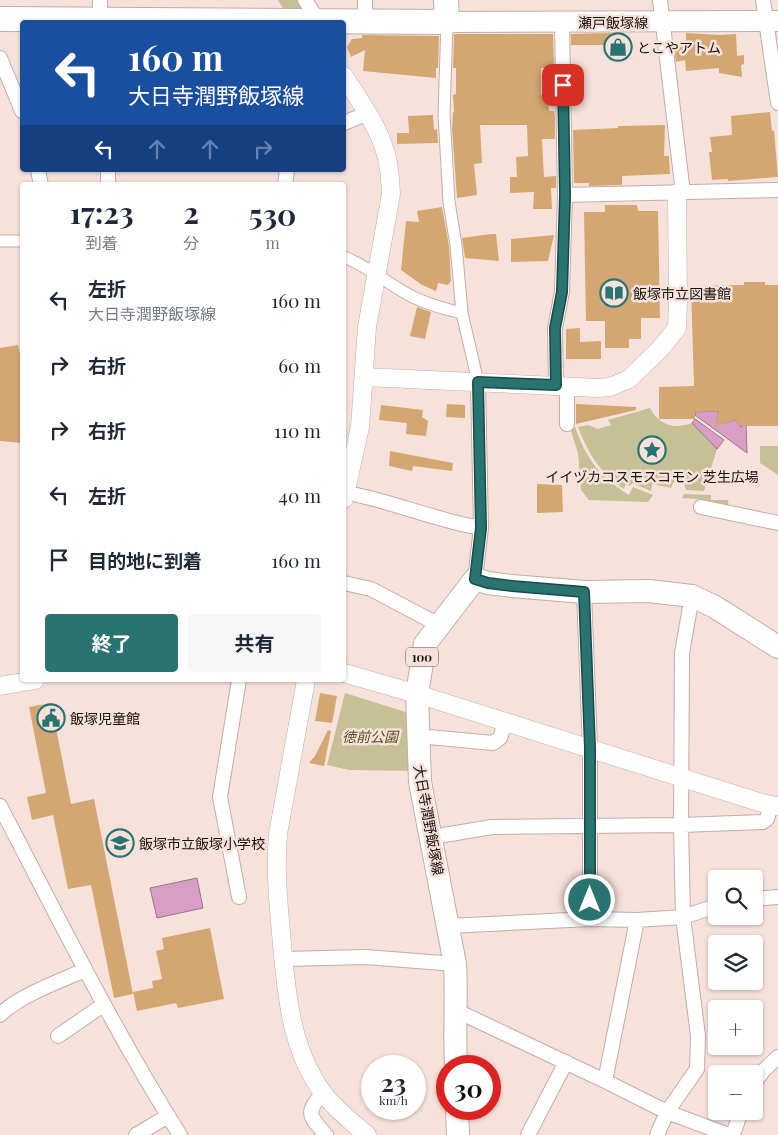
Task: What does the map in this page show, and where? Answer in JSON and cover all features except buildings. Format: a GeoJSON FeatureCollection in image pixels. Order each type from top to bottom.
{"type":"FeatureCollection","features":[{"type":"Feature","properties":{"kind":"highway"},"geometry":{"type":"LineString","coordinates":[[327,20],[365,11],[447,11]]}},
{"type":"Feature","properties":{"kind":"highway"},"geometry":{"type":"LineString","coordinates":[[0,19],[100,14],[223,20]]}},
{"type":"Feature","properties":{"kind":"main road","name":"瀬戸飯塚線"},"geometry":{"type":"LineString","coordinates":[[447,11],[562,22],[772,21]]}},
{"type":"Feature","properties":{"kind":"main road"},"geometry":{"type":"LineString","coordinates":[[475,579],[488,583],[512,586],[584,592],[649,591],[692,596],[715,607],[778,647]]}},
{"type":"Feature","properties":{"kind":"main road","name":"大日寺潤野飯塚線"},"geometry":{"type":"LineString","coordinates":[[456,1055],[455,964],[420,782],[417,694],[425,644],[475,579]]}},
{"type":"Feature","properties":{"kind":"main road"},"geometry":{"type":"LineString","coordinates":[[457,1120],[458,1135]]}},
{"type":"Feature","properties":{"kind":"street"},"geometry":{"type":"LineString","coordinates":[[305,0],[318,20]]}},
{"type":"Feature","properties":{"kind":"street"},"geometry":{"type":"LineString","coordinates":[[365,377],[610,387],[630,379],[660,350],[677,328],[680,193],[660,0]]}},
{"type":"Feature","properties":{"kind":"street"},"geometry":{"type":"LineString","coordinates":[[763,0],[772,21],[778,103]]}},
{"type":"Feature","properties":{"kind":"street"},"geometry":{"type":"LineString","coordinates":[[447,11],[444,114],[446,156],[462,313],[478,382],[481,528],[475,579]]}},
{"type":"Feature","properties":{"kind":"street"},"geometry":{"type":"LineString","coordinates":[[562,22],[565,195],[562,292],[555,328],[567,424]]}},
{"type":"Feature","properties":{"kind":"street"},"geometry":{"type":"LineString","coordinates":[[0,58],[20,106]]}},
{"type":"Feature","properties":{"kind":"street"},"geometry":{"type":"LineString","coordinates":[[346,79],[368,113],[385,150],[391,194],[367,327],[365,377],[350,497],[387,502],[438,519],[481,528]]}},
{"type":"Feature","properties":{"kind":"street"},"geometry":{"type":"LineString","coordinates":[[346,123],[368,113]]}},
{"type":"Feature","properties":{"kind":"street"},"geometry":{"type":"LineString","coordinates":[[565,195],[778,190]]}},
{"type":"Feature","properties":{"kind":"street"},"geometry":{"type":"LineString","coordinates":[[0,242],[20,241]]}},
{"type":"Feature","properties":{"kind":"street"},"geometry":{"type":"LineString","coordinates":[[346,258],[376,274],[410,296],[441,308],[462,313]]}},
{"type":"Feature","properties":{"kind":"street"},"geometry":{"type":"LineString","coordinates":[[701,508],[778,523]]}},
{"type":"Feature","properties":{"kind":"street"},"geometry":{"type":"LineString","coordinates":[[346,583],[371,589],[439,625]]}},
{"type":"Feature","properties":{"kind":"street"},"geometry":{"type":"LineString","coordinates":[[584,592],[590,748],[590,919]]}},
{"type":"Feature","properties":{"kind":"street"},"geometry":{"type":"LineString","coordinates":[[658,1135],[667,1112],[697,1069],[698,1036],[683,917],[681,825],[682,653],[692,596]]}},
{"type":"Feature","properties":{"kind":"street"},"geometry":{"type":"LineString","coordinates":[[346,675],[417,694],[774,805],[767,819],[762,822],[681,825],[492,826],[432,837]]}},
{"type":"Feature","properties":{"kind":"street"},"geometry":{"type":"LineString","coordinates":[[0,686],[23,682]]}},
{"type":"Feature","properties":{"kind":"street"},"geometry":{"type":"LineString","coordinates":[[239,682],[220,797],[239,897]]}},
{"type":"Feature","properties":{"kind":"street"},"geometry":{"type":"LineString","coordinates":[[306,682],[278,834],[276,858],[288,1003],[293,1027],[311,1071],[323,1093],[346,1117],[368,1135]]}},
{"type":"Feature","properties":{"kind":"street"},"geometry":{"type":"LineString","coordinates":[[418,736],[493,743],[500,738],[505,722]]}},
{"type":"Feature","properties":{"kind":"street"},"geometry":{"type":"LineString","coordinates":[[0,806],[103,1005],[180,1135]]}},
{"type":"Feature","properties":{"kind":"street"},"geometry":{"type":"LineString","coordinates":[[763,898],[778,897]]}},
{"type":"Feature","properties":{"kind":"street"},"geometry":{"type":"LineString","coordinates":[[448,926],[590,919],[637,920],[683,917],[708,909]]}},
{"type":"Feature","properties":{"kind":"street"},"geometry":{"type":"LineString","coordinates":[[605,1081],[637,920]]}},
{"type":"Feature","properties":{"kind":"street"},"geometry":{"type":"LineString","coordinates":[[284,959],[366,957],[455,964]]}},
{"type":"Feature","properties":{"kind":"street"},"geometry":{"type":"LineString","coordinates":[[0,1015],[5,1010],[51,984],[85,970]]}},
{"type":"Feature","properties":{"kind":"street"},"geometry":{"type":"LineString","coordinates":[[58,1036],[103,1005]]}},
{"type":"Feature","properties":{"kind":"street"},"geometry":{"type":"LineString","coordinates":[[456,1011],[667,1112],[729,1135]]}},
{"type":"Feature","properties":{"kind":"street"},"geometry":{"type":"LineString","coordinates":[[763,1071],[778,1057]]}},
{"type":"Feature","properties":{"kind":"street"},"geometry":{"type":"LineString","coordinates":[[528,1135],[566,1062]]}},
{"type":"Feature","properties":{"kind":"street"},"geometry":{"type":"LineString","coordinates":[[323,1093],[314,1103],[311,1113],[326,1135]]}},
{"type":"Feature","properties":{"kind":"street"},"geometry":{"type":"LineString","coordinates":[[136,1135],[168,1116]]}},
{"type":"Feature","properties":{"kind":"street"},"geometry":{"type":"LineString","coordinates":[[733,1135],[738,1120]]}},
{"type":"Feature","properties":{"kind":"green space"},"geometry":{"type":"Polygon","coordinates":[[[278,0],[300,0],[307,12],[284,10],[278,0]]]}},
{"type":"Feature","properties":{"kind":"green space","name":"イイヅカコスモスコモン 芝生広場"},"geometry":{"type":"Polygon","coordinates":[[[650,408],[662,422],[673,426],[692,423],[717,449],[704,491],[686,490],[684,484],[677,481],[673,483],[671,488],[652,484],[651,491],[632,483],[630,486],[626,484],[624,489],[608,476],[596,462],[578,427],[588,425],[598,429],[611,425],[608,420],[650,408]]]}},
{"type":"Feature","properties":{"kind":"green space"},"geometry":{"type":"Polygon","coordinates":[[[575,427],[589,458],[602,474],[629,495],[633,487],[653,495],[648,502],[589,500],[581,490],[578,453],[570,428],[575,427]]]}},
{"type":"Feature","properties":{"kind":"green space"},"geometry":{"type":"Polygon","coordinates":[[[760,446],[778,446],[778,475],[760,463],[760,446]]]}},
{"type":"Feature","properties":{"kind":"green space"},"geometry":{"type":"Polygon","coordinates":[[[684,494],[711,495],[711,500],[728,500],[729,510],[703,505],[698,499],[682,498],[684,494]]]}},
{"type":"Feature","properties":{"kind":"green space","name":"徳前公園"},"geometry":{"type":"Polygon","coordinates":[[[345,693],[412,714],[416,771],[349,770],[327,765],[345,693]]]}},
{"type":"Feature","properties":{"kind":"shaded area"},"geometry":{"type":"Polygon","coordinates":[[[719,411],[716,425],[736,420],[741,427],[746,423],[747,453],[695,415],[695,412],[719,411]]]}},
{"type":"Feature","properties":{"kind":"shaded area"},"geometry":{"type":"Polygon","coordinates":[[[695,419],[724,440],[717,449],[692,423],[695,419]]]}},
{"type":"Feature","properties":{"kind":"shaded area"},"geometry":{"type":"Polygon","coordinates":[[[197,878],[203,908],[157,918],[150,888],[197,878]]]}},
{"type":"Feature","properties":{"kind":"place","name":"とこやアトム"},"geometry":{"type":"Point","coordinates":[618,47]}},
{"type":"Feature","properties":{"kind":"place","name":"飯塚市立図書館"},"geometry":{"type":"Point","coordinates":[614,293]}},
{"type":"Feature","properties":{"kind":"place","name":"イイヅカコスモスコモン 芝生広場"},"geometry":{"type":"Point","coordinates":[652,450]}},
{"type":"Feature","properties":{"kind":"place","name":"飯塚児童館"},"geometry":{"type":"Point","coordinates":[51,718]}},
{"type":"Feature","properties":{"kind":"place","name":"飯塚市立飯塚小学校"},"geometry":{"type":"Point","coordinates":[120,843]}},
{"type":"Feature","properties":{"kind":"route"},"geometry":{"type":"LineString","coordinates":[[563,85],[565,195],[562,292],[555,328],[556,385],[478,382],[481,528],[479,558],[475,579],[488,583],[512,586],[584,592],[590,748],[590,900]]}}]}
